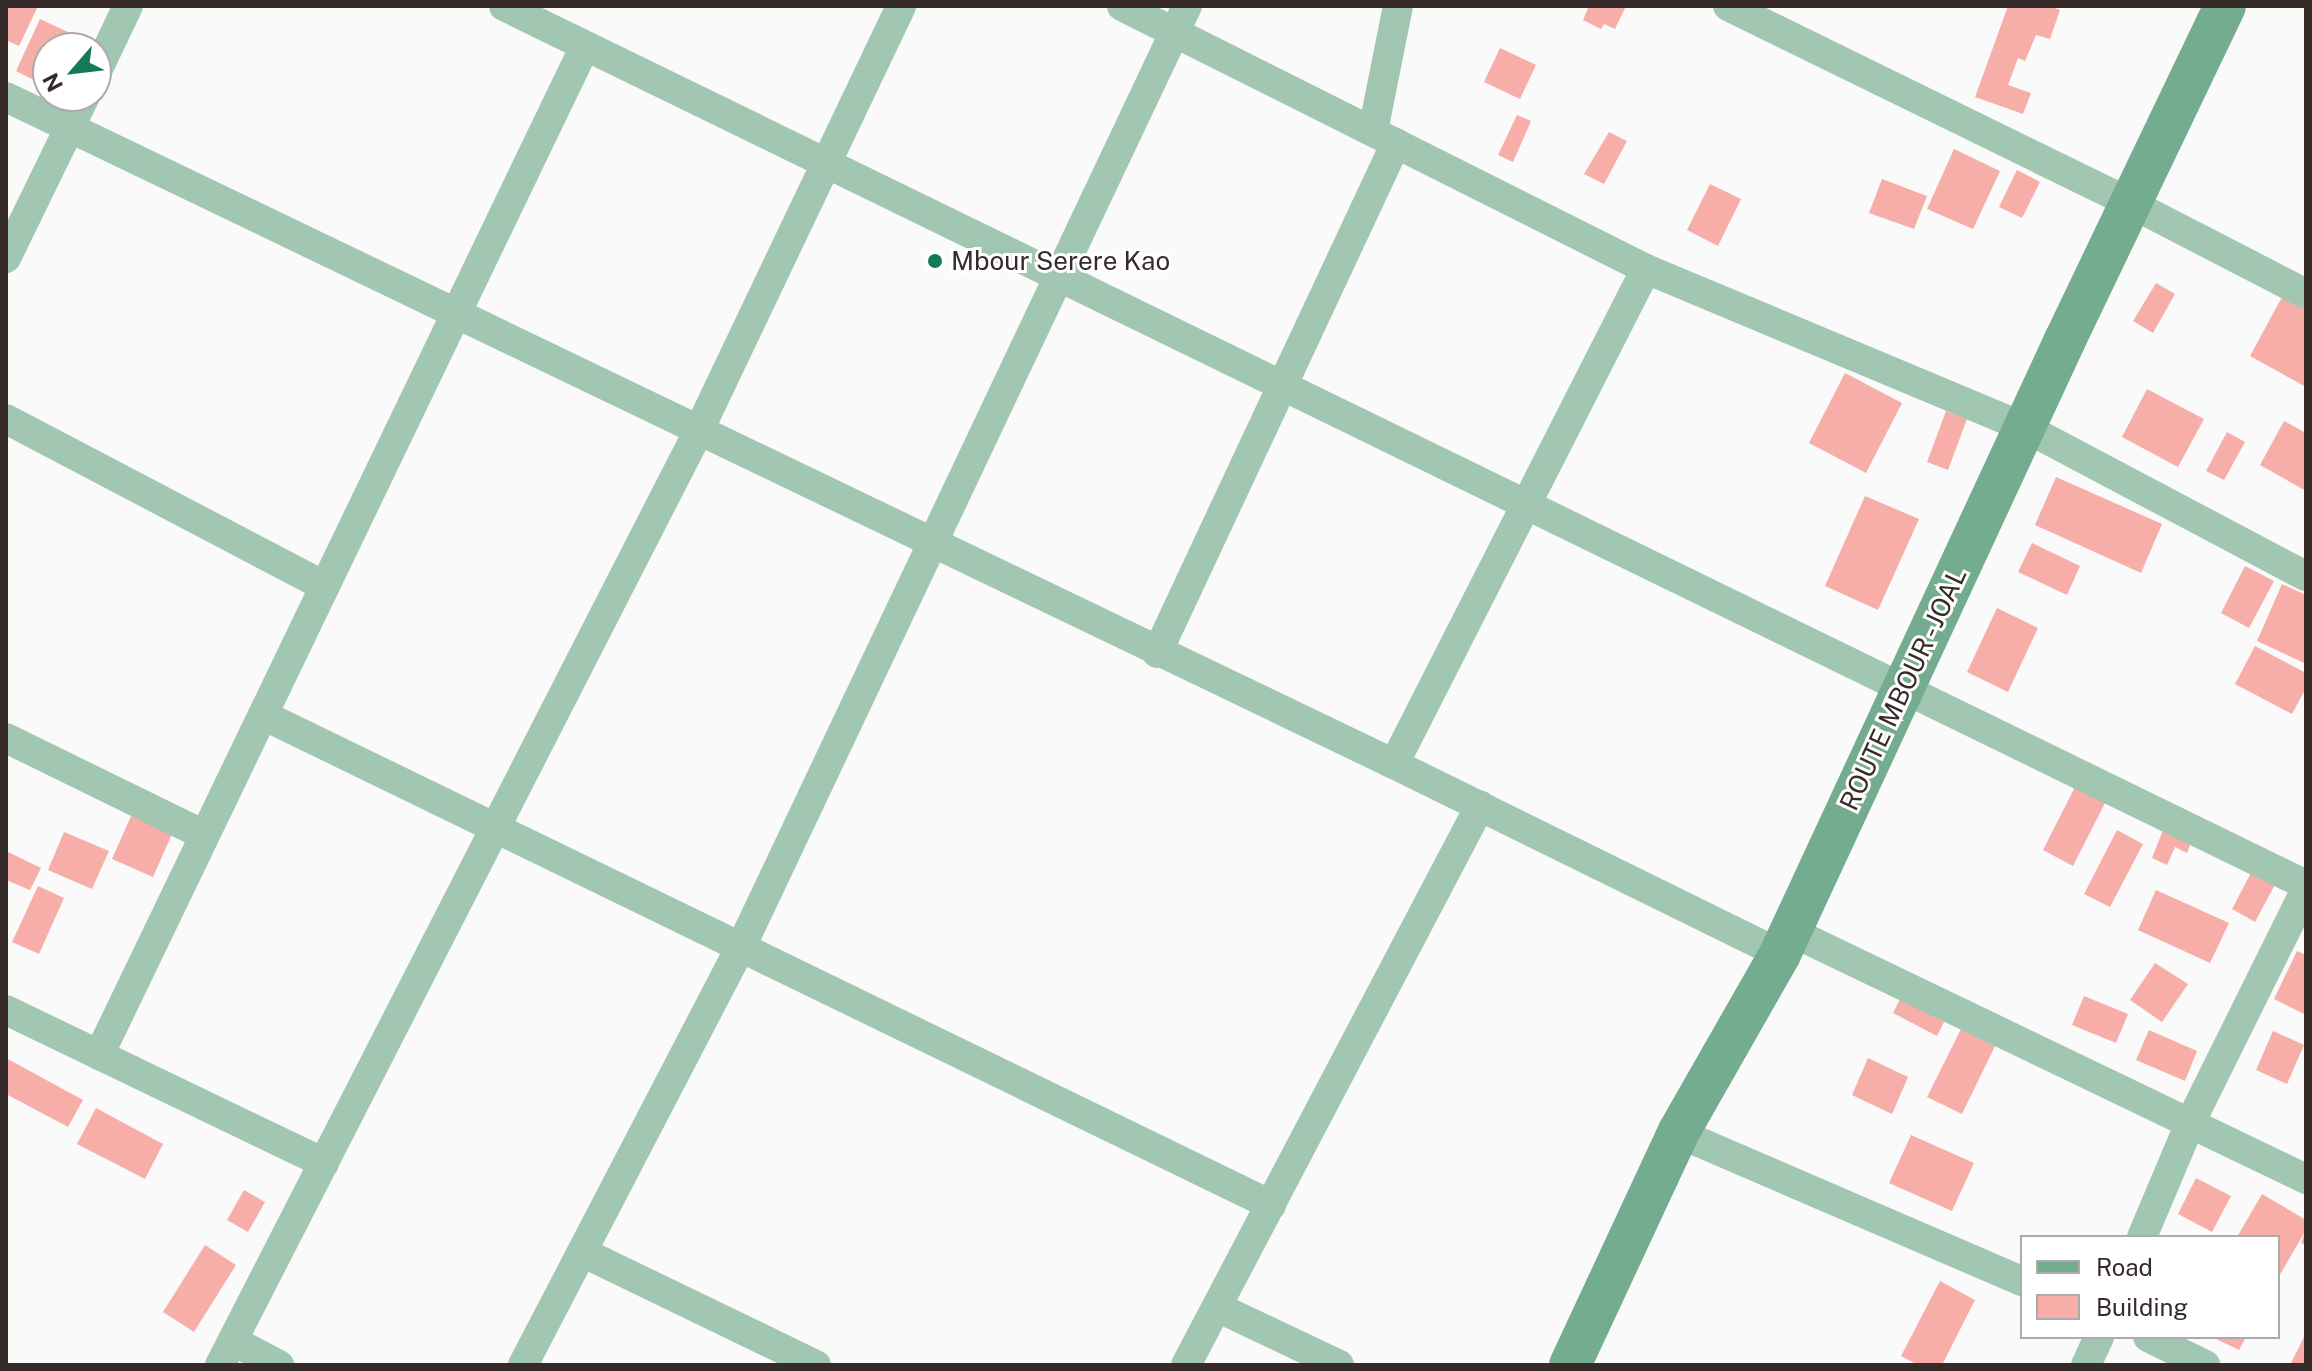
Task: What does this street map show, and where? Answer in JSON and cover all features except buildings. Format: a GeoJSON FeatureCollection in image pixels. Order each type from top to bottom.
{"type":"FeatureCollection","features":[{"type":"Feature","properties":{"kind":"main road","name":"ROUTE MBOUR - JOAL"},"geometry":{"type":"LineString","coordinates":[[1570,1365],[1678,1133],[1785,943],[2024,427],[2225,6]]}},
{"type":"Feature","properties":{"kind":"street"},"geometry":{"type":"LineString","coordinates":[[112,40],[128,6]]}},
{"type":"Feature","properties":{"kind":"street"},"geometry":{"type":"LineString","coordinates":[[504,6],[2306,887],[2191,1121],[2143,1235]]}},
{"type":"Feature","properties":{"kind":"street"},"geometry":{"type":"LineString","coordinates":[[279,1365],[227,1353],[698,432],[901,6]]}},
{"type":"Feature","properties":{"kind":"street"},"geometry":{"type":"LineString","coordinates":[[1122,6],[1181,19],[1384,137],[1646,269],[2024,427],[2306,576]]}},
{"type":"Feature","properties":{"kind":"street"},"geometry":{"type":"LineString","coordinates":[[1157,653],[1282,386],[1384,137],[1398,6]]}},
{"type":"Feature","properties":{"kind":"street"},"geometry":{"type":"LineString","coordinates":[[1728,6],[2130,203],[2306,294]]}},
{"type":"Feature","properties":{"kind":"street"},"geometry":{"type":"LineString","coordinates":[[523,1365],[741,947],[1181,19]]}},
{"type":"Feature","properties":{"kind":"street"},"geometry":{"type":"LineString","coordinates":[[99,1055],[585,46]]}},
{"type":"Feature","properties":{"kind":"street"},"geometry":{"type":"LineString","coordinates":[[6,97],[1480,806],[2191,1121],[2306,1179]]}},
{"type":"Feature","properties":{"kind":"street"},"geometry":{"type":"LineString","coordinates":[[6,258],[77,112]]}},
{"type":"Feature","properties":{"kind":"street"},"geometry":{"type":"LineString","coordinates":[[1394,764],[1646,269]]}},
{"type":"Feature","properties":{"kind":"street"},"geometry":{"type":"LineString","coordinates":[[6,419],[324,586]]}},
{"type":"Feature","properties":{"kind":"street"},"geometry":{"type":"LineString","coordinates":[[263,715],[1271,1205]]}},
{"type":"Feature","properties":{"kind":"street"},"geometry":{"type":"LineString","coordinates":[[6,738],[204,835]]}},
{"type":"Feature","properties":{"kind":"street"},"geometry":{"type":"LineString","coordinates":[[1186,1365],[1480,806]]}},
{"type":"Feature","properties":{"kind":"street"},"geometry":{"type":"LineString","coordinates":[[6,1010],[324,1163]]}},
{"type":"Feature","properties":{"kind":"street"},"geometry":{"type":"LineString","coordinates":[[1678,1133],[2020,1280]]}},
{"type":"Feature","properties":{"kind":"street"},"geometry":{"type":"LineString","coordinates":[[582,1252],[816,1365]]}},
{"type":"Feature","properties":{"kind":"street"},"geometry":{"type":"LineString","coordinates":[[1217,1307],[1339,1365]]}},
{"type":"Feature","properties":{"kind":"street"},"geometry":{"type":"LineString","coordinates":[[2086,1365],[2098,1339]]}},
{"type":"Feature","properties":{"kind":"street"},"geometry":{"type":"LineString","coordinates":[[2152,1339],[2205,1365]]}},
{"type":"Feature","properties":{"kind":"place","name":"Mbour Serere Kao"},"geometry":{"type":"Point","coordinates":[935,261]}}]}
